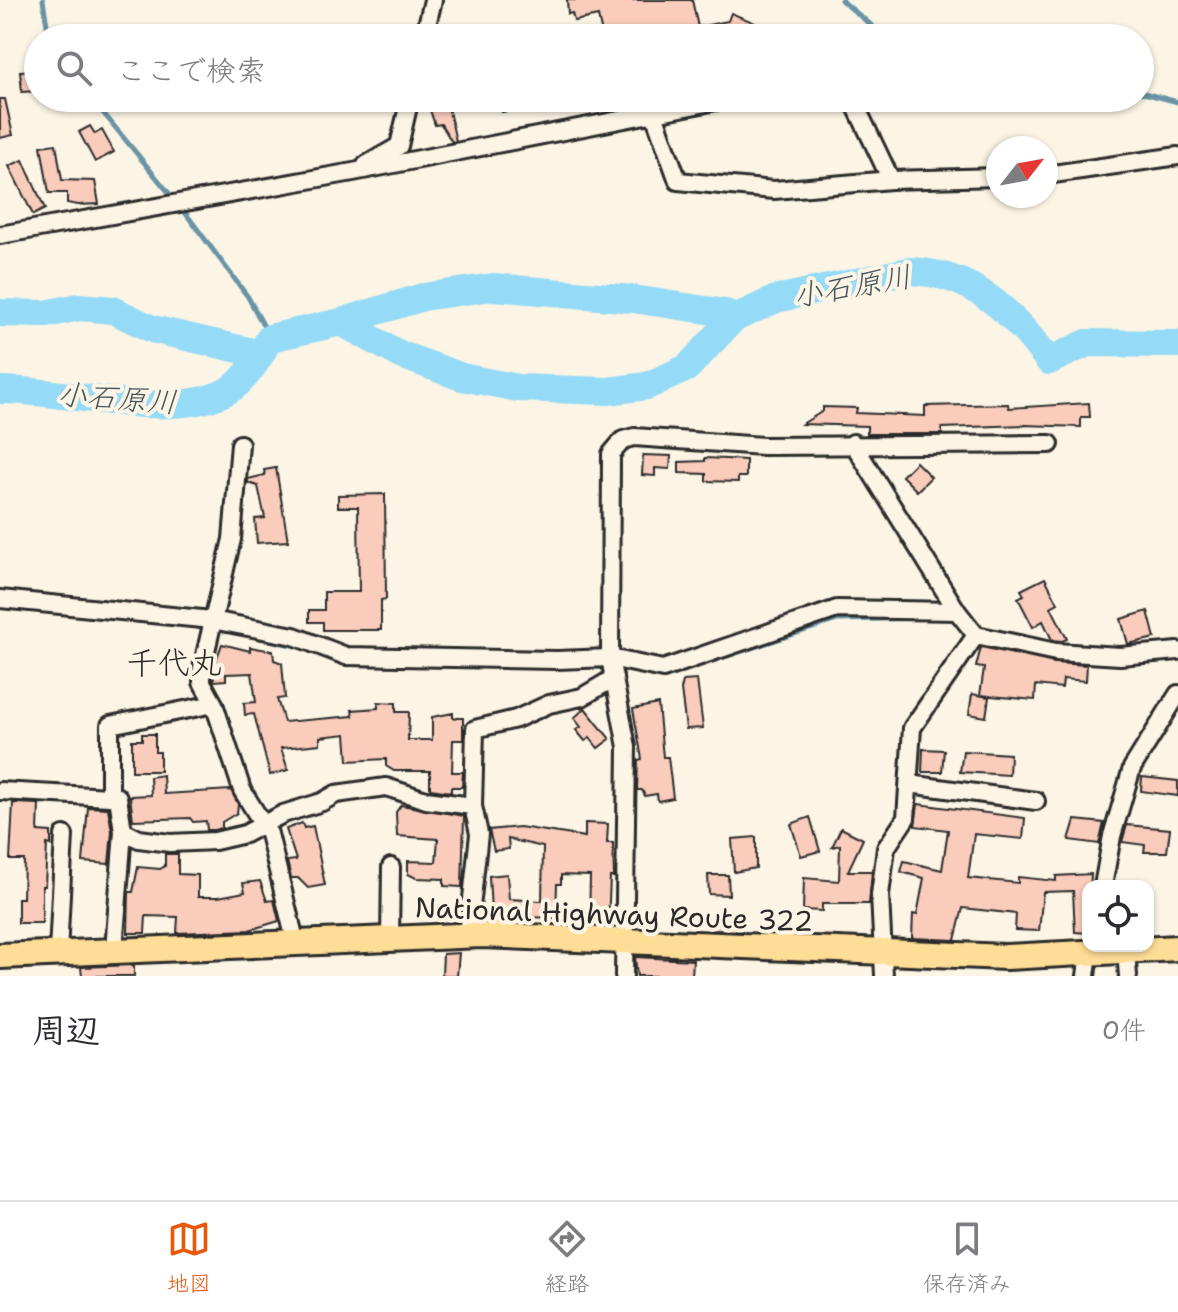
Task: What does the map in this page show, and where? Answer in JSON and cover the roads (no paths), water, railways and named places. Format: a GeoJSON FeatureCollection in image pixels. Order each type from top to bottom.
{"type":"FeatureCollection","features":[{"type":"Feature","properties":{"kind":"highway","name":"National Highway Route 322"},"geometry":{"type":"LineString","coordinates":[[0,956],[295,940],[468,935],[884,964],[1006,957],[1103,956],[1178,948]]}},
{"type":"Feature","properties":{"kind":"street"},"geometry":{"type":"LineString","coordinates":[[427,24],[433,0]]}},
{"type":"Feature","properties":{"kind":"street"},"geometry":{"type":"LineString","coordinates":[[353,172],[399,146],[407,112]]}},
{"type":"Feature","properties":{"kind":"street"},"geometry":{"type":"LineString","coordinates":[[0,235],[664,112]]}},
{"type":"Feature","properties":{"kind":"street"},"geometry":{"type":"LineString","coordinates":[[859,112],[891,180]]}},
{"type":"Feature","properties":{"kind":"street"},"geometry":{"type":"LineString","coordinates":[[654,114],[678,181],[774,190],[891,180],[986,177]]}},
{"type":"Feature","properties":{"kind":"street"},"geometry":{"type":"LineString","coordinates":[[1058,173],[1178,156]]}},
{"type":"Feature","properties":{"kind":"street"},"geometry":{"type":"LineString","coordinates":[[624,976],[627,747],[612,668],[611,454],[623,440],[634,437],[763,446],[1050,444]]}},
{"type":"Feature","properties":{"kind":"street"},"geometry":{"type":"LineString","coordinates":[[853,443],[974,638],[1056,652],[1120,656],[1178,651]]}},
{"type":"Feature","properties":{"kind":"street"},"geometry":{"type":"LineString","coordinates":[[240,444],[232,539],[211,625],[202,682],[214,704],[242,790],[269,834],[295,940]]}},
{"type":"Feature","properties":{"kind":"street"},"geometry":{"type":"LineString","coordinates":[[0,599],[294,636],[346,656],[557,660],[612,668],[663,669],[837,609],[957,611]]}},
{"type":"Feature","properties":{"kind":"street"},"geometry":{"type":"LineString","coordinates":[[884,964],[880,895],[886,848],[906,818],[912,728],[974,638]]}},
{"type":"Feature","properties":{"kind":"street"},"geometry":{"type":"LineString","coordinates":[[468,935],[479,834],[473,806],[475,729],[516,719],[549,704],[582,697],[612,668]]}},
{"type":"Feature","properties":{"kind":"street"},"geometry":{"type":"LineString","coordinates":[[1104,880],[1112,836],[1132,768],[1178,694]]}},
{"type":"Feature","properties":{"kind":"street"},"geometry":{"type":"LineString","coordinates":[[110,797],[110,725],[214,704]]}},
{"type":"Feature","properties":{"kind":"street"},"geometry":{"type":"LineString","coordinates":[[909,784],[1036,801]]}},
{"type":"Feature","properties":{"kind":"street"},"geometry":{"type":"LineString","coordinates":[[123,831],[139,839],[170,843],[215,841],[245,834],[261,824],[336,794],[386,787],[426,800],[473,806]]}},
{"type":"Feature","properties":{"kind":"street"},"geometry":{"type":"LineString","coordinates":[[0,791],[118,797],[123,831],[114,950]]}},
{"type":"Feature","properties":{"kind":"street"},"geometry":{"type":"LineString","coordinates":[[58,953],[64,835]]}},
{"type":"Feature","properties":{"kind":"street"},"geometry":{"type":"LineString","coordinates":[[390,939],[391,867]]}},
{"type":"Feature","properties":{"kind":"street"},"geometry":{"type":"LineString","coordinates":[[1103,956],[1128,976]]}},
{"type":"Feature","properties":{"kind":"waterway"},"geometry":{"type":"LineString","coordinates":[[43,0],[47,24]]}},
{"type":"Feature","properties":{"kind":"waterway"},"geometry":{"type":"LineString","coordinates":[[841,0],[870,24]]}},
{"type":"Feature","properties":{"kind":"waterway"},"geometry":{"type":"LineString","coordinates":[[1154,96],[1178,102]]}},
{"type":"Feature","properties":{"kind":"waterway"},"geometry":{"type":"LineString","coordinates":[[103,112],[174,199]]}},
{"type":"Feature","properties":{"kind":"waterway"},"geometry":{"type":"LineString","coordinates":[[181,207],[248,297],[270,338]]}},
{"type":"Feature","properties":{"kind":"waterway","name":"小石原川"},"geometry":{"type":"LineString","coordinates":[[341,322],[401,355],[462,377],[518,388],[608,391],[647,386],[687,368],[733,319],[776,299],[909,271],[953,279],[990,298],[1021,327],[1049,361],[1087,343],[1178,344]]}},
{"type":"Feature","properties":{"kind":"waterway","name":"小石原川"},"geometry":{"type":"LineString","coordinates":[[0,390],[149,404],[179,404],[206,399],[235,386],[252,367],[270,338],[341,322],[423,297],[493,287],[633,299],[726,313],[733,319]]}},
{"type":"Feature","properties":{"kind":"waterway","name":"小石原川"},"geometry":{"type":"LineString","coordinates":[[0,313],[46,314],[79,307],[113,310],[152,329],[261,354]]}},
{"type":"Feature","properties":{"kind":"waterway"},"geometry":{"type":"LineString","coordinates":[[1,607],[75,614]]}},
{"type":"Feature","properties":{"kind":"waterway"},"geometry":{"type":"LineString","coordinates":[[690,668],[837,620],[933,618]]}},
{"type":"Feature","properties":{"kind":"waterway"},"geometry":{"type":"LineString","coordinates":[[244,634],[300,647]]}},
{"type":"Feature","properties":{"kind":"waterway"},"geometry":{"type":"LineString","coordinates":[[588,666],[637,671]]}},
{"type":"Feature","properties":{"kind":"district","name":"千代丸"},"geometry":{"type":"Point","coordinates":[174,662]}}]}
